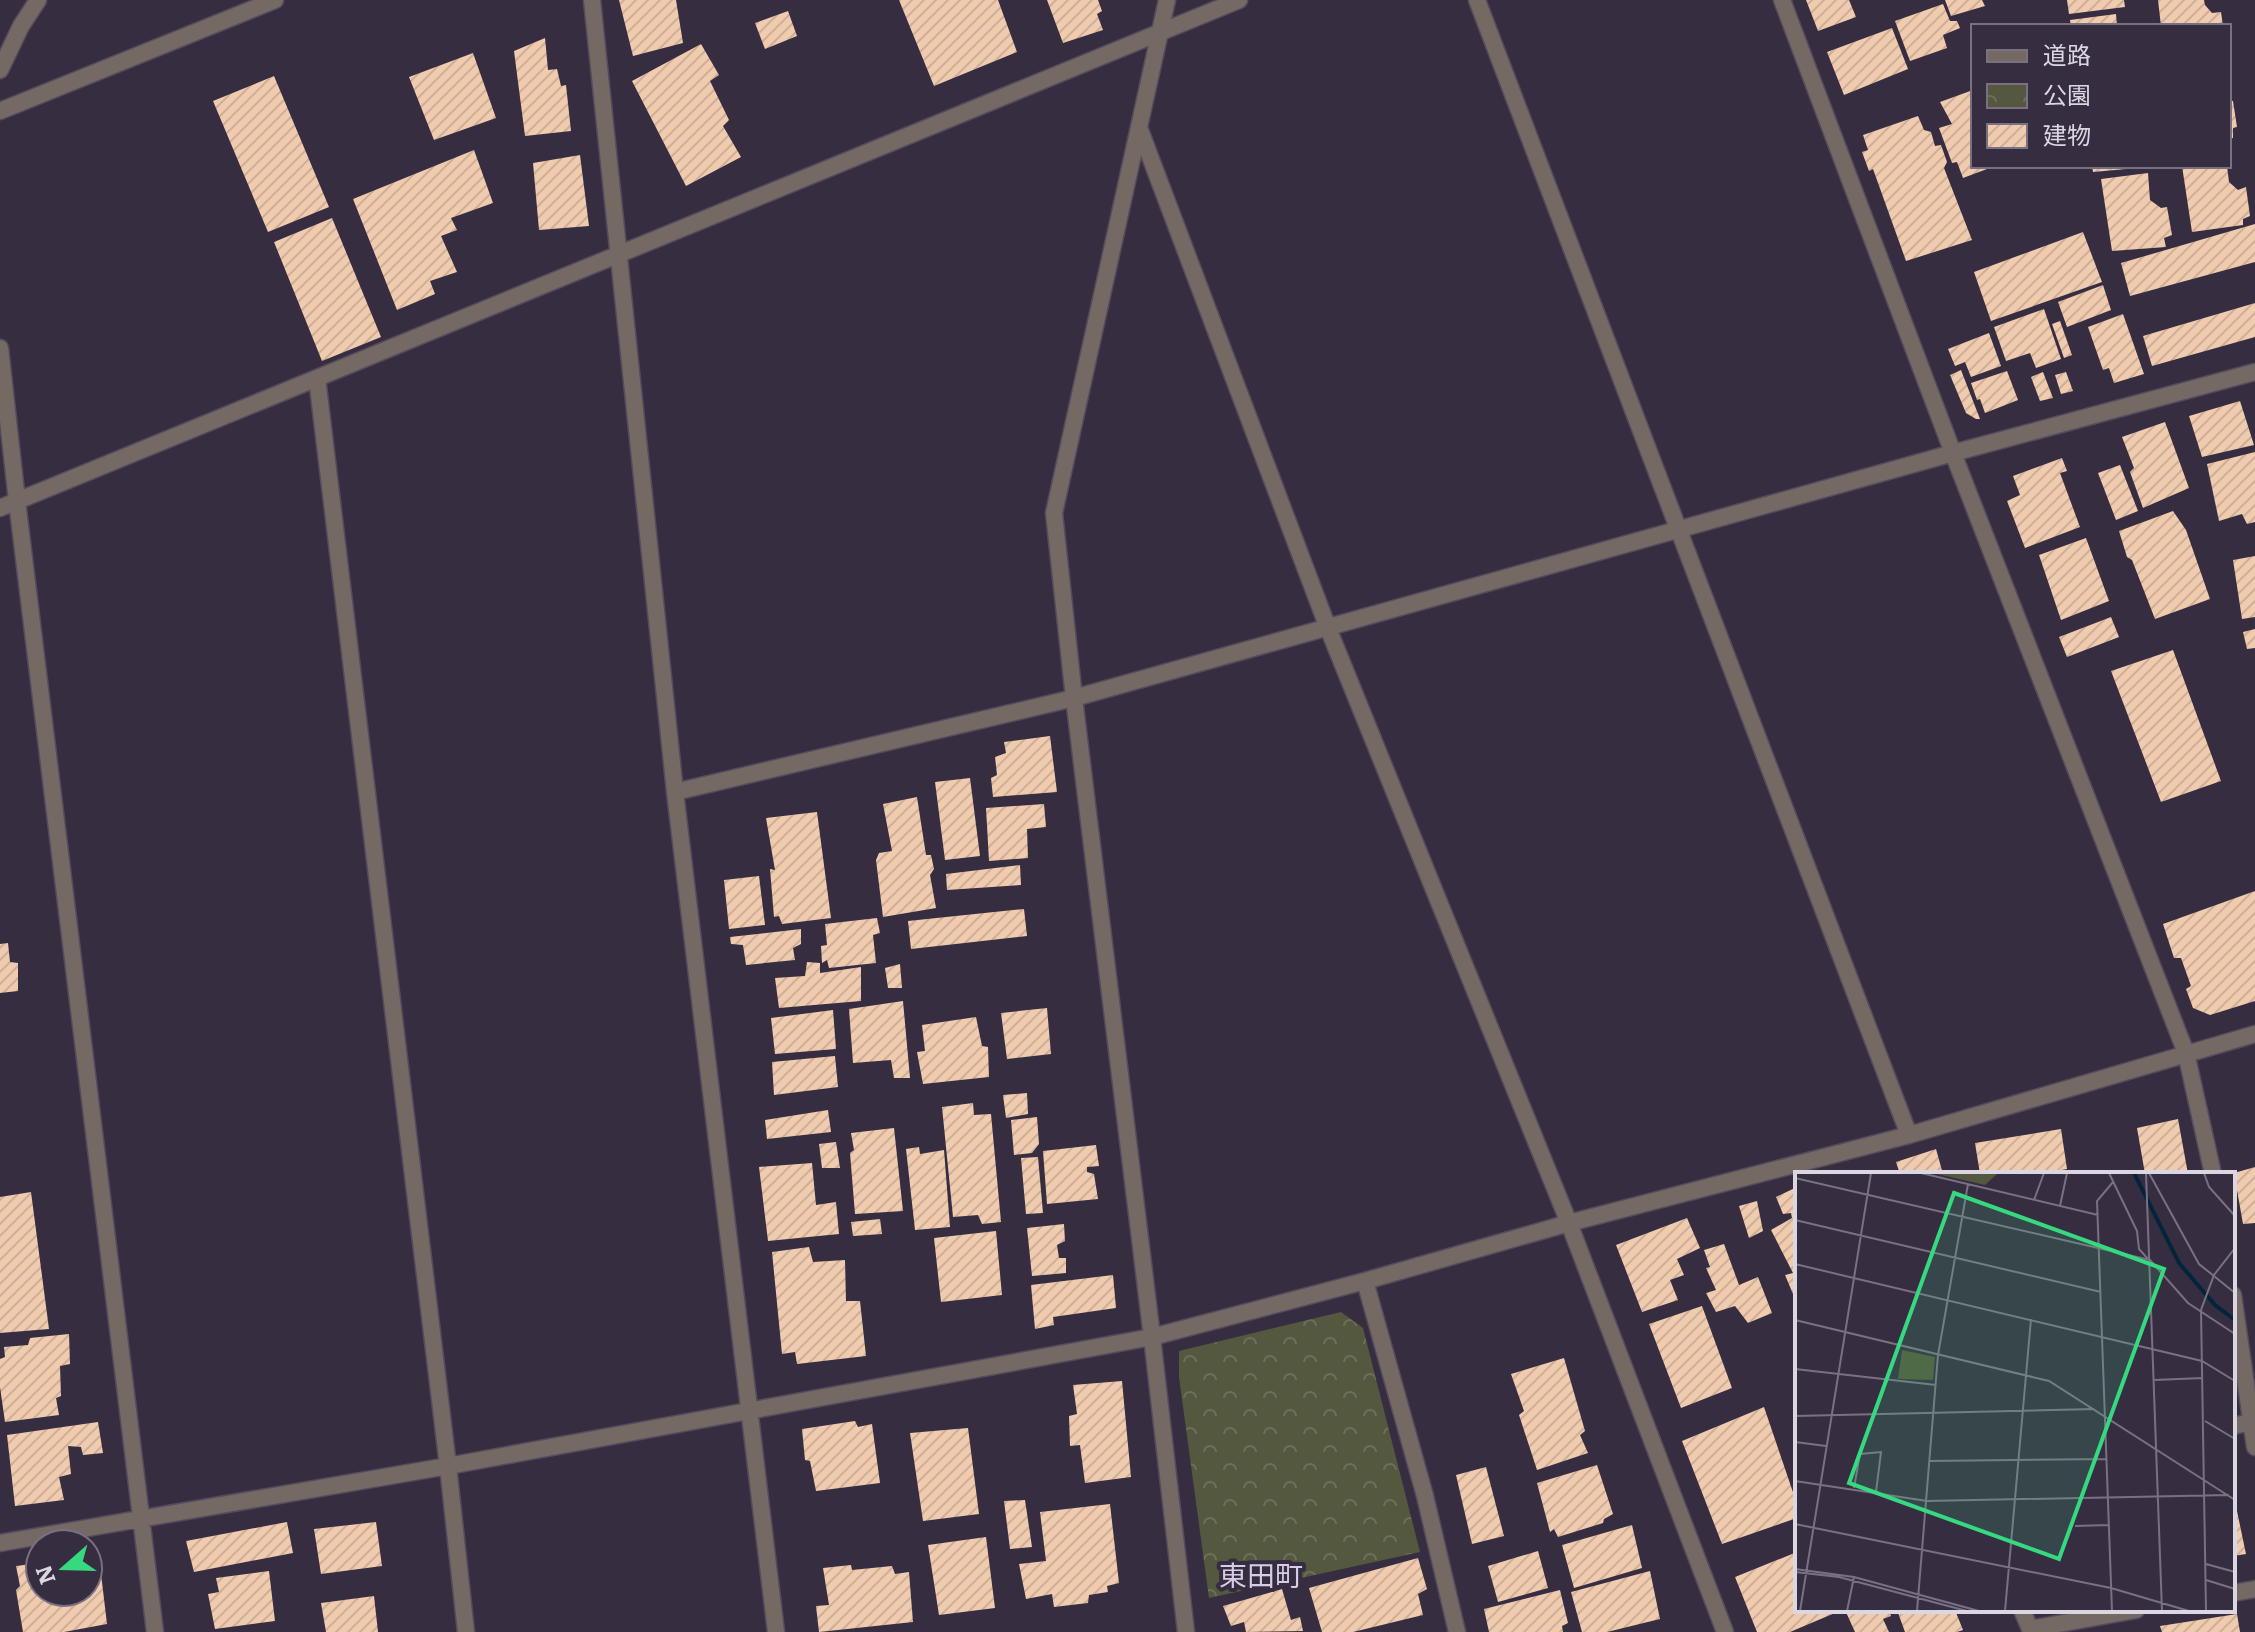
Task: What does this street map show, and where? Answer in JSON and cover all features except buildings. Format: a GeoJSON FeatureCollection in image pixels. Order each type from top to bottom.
{"type":"FeatureCollection","features":[{"type":"Feature","properties":{"kind":"street"},"geometry":{"type":"LineString","coordinates":[[0,70],[21,26],[38,0]]}},
{"type":"Feature","properties":{"kind":"street"},"geometry":{"type":"LineString","coordinates":[[0,111],[275,0]]}},
{"type":"Feature","properties":{"kind":"street"},"geometry":{"type":"LineString","coordinates":[[592,0],[675,792],[776,1632]]}},
{"type":"Feature","properties":{"kind":"street"},"geometry":{"type":"LineString","coordinates":[[1167,0],[1054,513],[1186,1632]]}},
{"type":"Feature","properties":{"kind":"street"},"geometry":{"type":"LineString","coordinates":[[0,508],[1239,0]]}},
{"type":"Feature","properties":{"kind":"street"},"geometry":{"type":"LineString","coordinates":[[1477,0],[1909,1135]]}},
{"type":"Feature","properties":{"kind":"street"},"geometry":{"type":"LineString","coordinates":[[1782,0],[1953,453],[2186,1053],[2213,1172]]}},
{"type":"Feature","properties":{"kind":"street"},"geometry":{"type":"LineString","coordinates":[[1139,128],[1328,628],[1569,1223],[1725,1632]]}},
{"type":"Feature","properties":{"kind":"street"},"geometry":{"type":"LineString","coordinates":[[0,348],[155,1632]]}},
{"type":"Feature","properties":{"kind":"street"},"geometry":{"type":"LineString","coordinates":[[675,792],[1074,698],[2255,372]]}},
{"type":"Feature","properties":{"kind":"street"},"geometry":{"type":"LineString","coordinates":[[317,378],[466,1632]]}},
{"type":"Feature","properties":{"kind":"street"},"geometry":{"type":"LineString","coordinates":[[0,1543],[448,1466],[1152,1337],[1569,1223],[1909,1135],[2255,1034]]}},
{"type":"Feature","properties":{"kind":"street"},"geometry":{"type":"LineString","coordinates":[[1365,1281],[1425,1496],[1457,1632]]}},
{"type":"Feature","properties":{"kind":"street"},"geometry":{"type":"LineString","coordinates":[[2235,1309],[2255,1447]]}},
{"type":"Feature","properties":{"kind":"street"},"geometry":{"type":"LineString","coordinates":[[2235,1426],[2251,1422]]}},
{"type":"Feature","properties":{"kind":"street"},"geometry":{"type":"LineString","coordinates":[[2235,1593],[2255,1589]]}},
{"type":"Feature","properties":{"kind":"street"},"geometry":{"type":"LineString","coordinates":[[2023,1612],[2030,1629],[2125,1612]]}},
{"type":"Feature","properties":{"kind":"green space"},"geometry":{"type":"Polygon","coordinates":[[[1341,1312],[1363,1328],[1420,1552],[1209,1598],[1179,1377],[1179,1351],[1341,1312]]]}},
{"type":"Feature","properties":{"kind":"district","name":"東田町"},"geometry":{"type":"Point","coordinates":[1261,1574]}}]}
